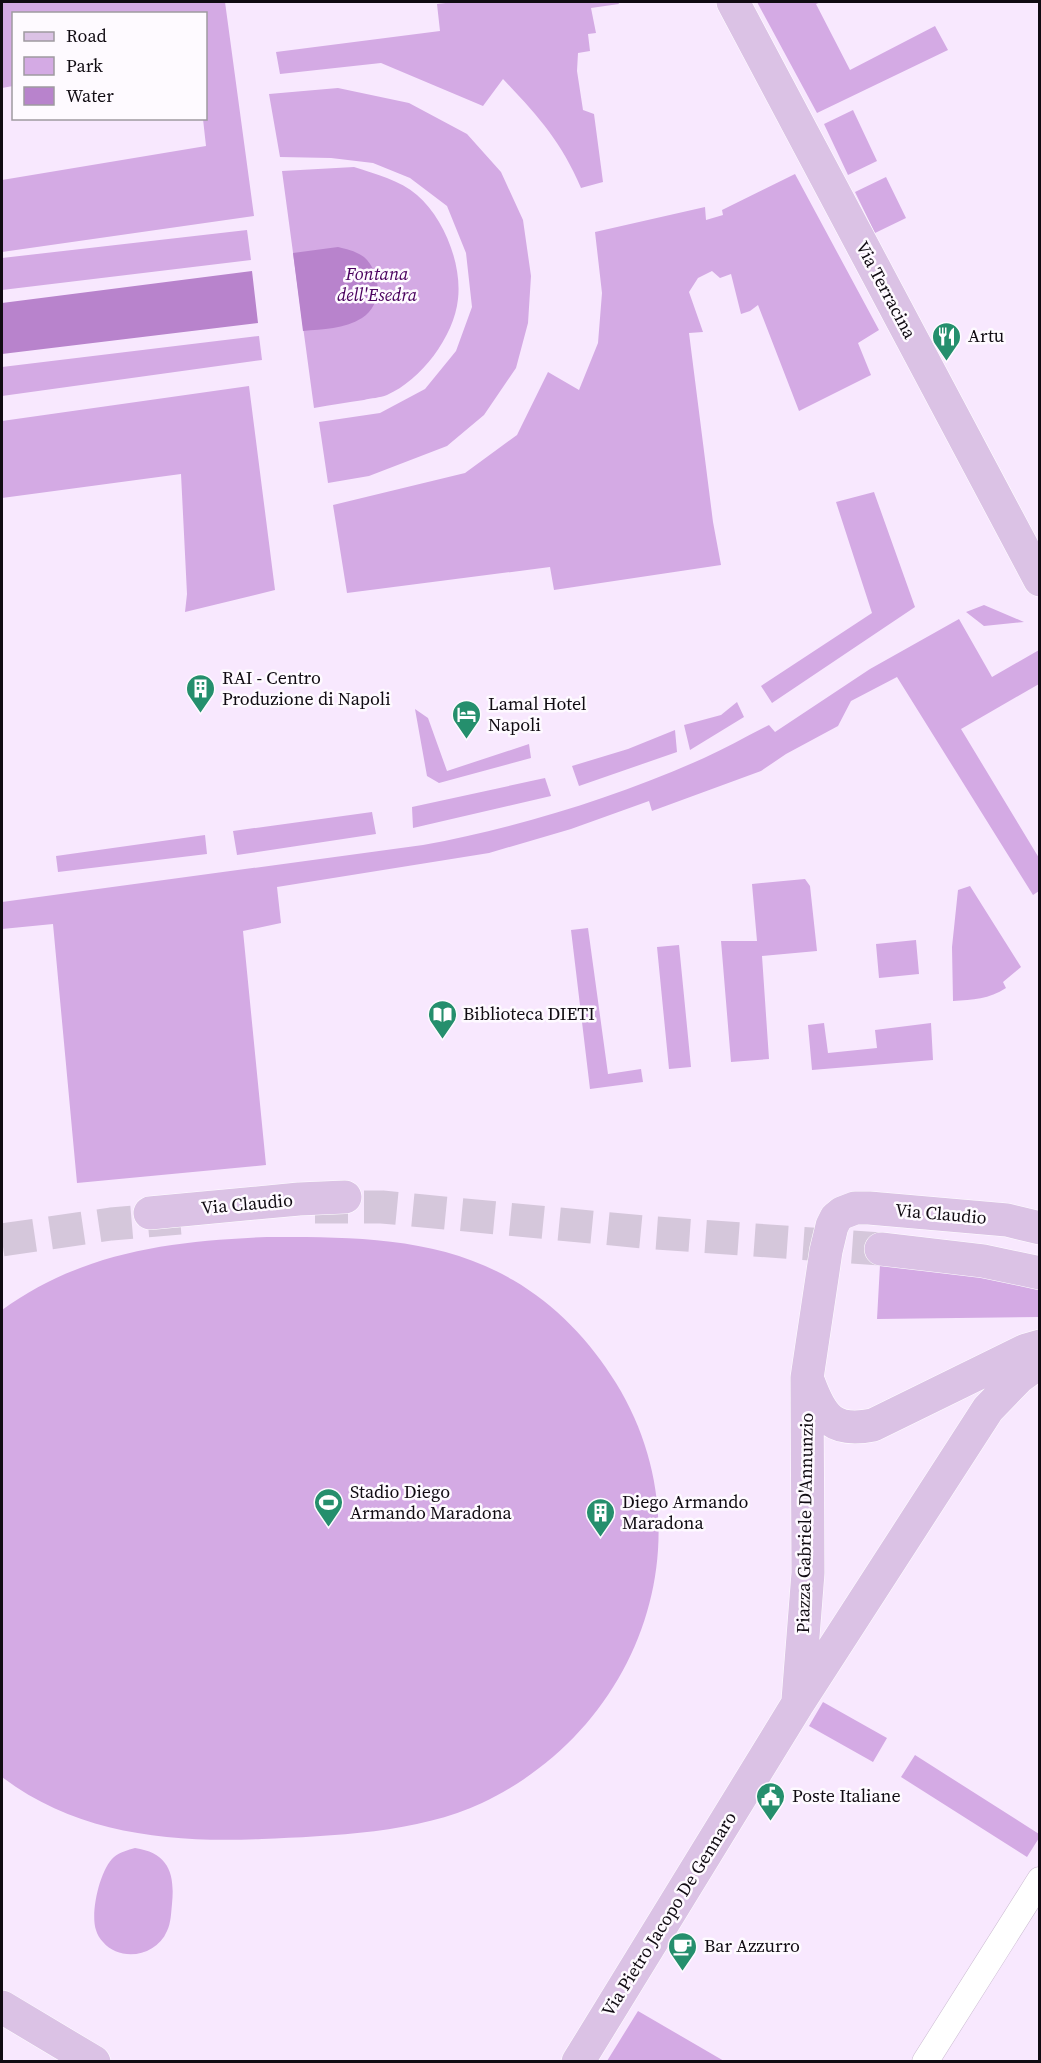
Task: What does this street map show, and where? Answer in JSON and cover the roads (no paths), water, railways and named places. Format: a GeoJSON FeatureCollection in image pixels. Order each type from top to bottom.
{"type":"FeatureCollection","features":[{"type":"Feature","properties":{"kind":"main road","name":"Via Terracina"},"geometry":{"type":"LineString","coordinates":[[733,2],[1040,580]]}},
{"type":"Feature","properties":{"kind":"main road","name":"Via Claudio"},"geometry":{"type":"LineString","coordinates":[[150,1213],[345,1197]]}},
{"type":"Feature","properties":{"kind":"main road","name":"Via Claudio"},"geometry":{"type":"LineString","coordinates":[[842,1213],[855,1208],[869,1208],[1007,1220],[1040,1228]]}},
{"type":"Feature","properties":{"kind":"main road","name":"Piazza Gabriele D'Annunzio"},"geometry":{"type":"LineString","coordinates":[[797,1705],[808,1573],[807,1378],[826,1251],[832,1226],[842,1213]]}},
{"type":"Feature","properties":{"kind":"main road"},"geometry":{"type":"LineString","coordinates":[[1007,1220],[1040,1219]]}},
{"type":"Feature","properties":{"kind":"main road","name":"Via Claudio"},"geometry":{"type":"LineString","coordinates":[[1040,1254],[960,1237],[882,1239],[1040,1273]]}},
{"type":"Feature","properties":{"kind":"main road"},"geometry":{"type":"LineString","coordinates":[[807,1378],[817,1406],[825,1416],[847,1427],[861,1428],[873,1425],[1026,1350],[1040,1346]]}},
{"type":"Feature","properties":{"kind":"main road","name":"Piazza Gabriele D'Annunzio"},"geometry":{"type":"LineString","coordinates":[[797,1705],[988,1409],[1019,1377],[1040,1362]]}},
{"type":"Feature","properties":{"kind":"main road","name":"Via Pietro Jacopo De Gennaro"},"geometry":{"type":"LineString","coordinates":[[578,2061],[797,1705]]}},
{"type":"Feature","properties":{"kind":"main road"},"geometry":{"type":"LineString","coordinates":[[2,2007],[94,2061]]}},
{"type":"Feature","properties":{"kind":"main road"},"geometry":{"type":"LineString","coordinates":[[2,2027],[62,2061]]}},
{"type":"Feature","properties":{"kind":"street"},"geometry":{"type":"LineString","coordinates":[[925,2061],[1040,1880]]}},
{"type":"Feature","properties":{"kind":"water","name":"Fontana dell'Esedra"},"geometry":{"type":"Polygon","coordinates":[[[338,247],[358,253],[370,263],[378,288],[374,305],[362,318],[348,324],[303,331],[293,253],[338,247]]]}},
{"type":"Feature","properties":{"kind":"water"},"geometry":{"type":"Polygon","coordinates":[[[252,271],[258,323],[2,354],[2,303],[252,271]]]}},
{"type":"Feature","properties":{"kind":"tunnel"},"geometry":{"type":"LineString","coordinates":[[315,1207],[382,1207],[643,1232],[881,1249]]}},
{"type":"Feature","properties":{"kind":"tunnel"},"geometry":{"type":"LineString","coordinates":[[2,1240],[111,1224],[180,1218]]}},
{"type":"Feature","properties":{"kind":"place","name":"Artu"},"geometry":{"type":"Point","coordinates":[947,362]}},
{"type":"Feature","properties":{"kind":"place","name":"RAI - Centro Produzione di Napoli"},"geometry":{"type":"Point","coordinates":[201,714]}},
{"type":"Feature","properties":{"kind":"place","name":"Lamal Hotel Napoli"},"geometry":{"type":"Point","coordinates":[467,740]}},
{"type":"Feature","properties":{"kind":"place","name":"Biblioteca DIETI"},"geometry":{"type":"Point","coordinates":[442,1040]}},
{"type":"Feature","properties":{"kind":"place","name":"Stadio Diego Armando Maradona"},"geometry":{"type":"Point","coordinates":[329,1528]}},
{"type":"Feature","properties":{"kind":"place","name":"Diego Armando Maradona"},"geometry":{"type":"Point","coordinates":[601,1538]}},
{"type":"Feature","properties":{"kind":"place","name":"Poste Italiane"},"geometry":{"type":"Point","coordinates":[771,1822]}},
{"type":"Feature","properties":{"kind":"place","name":"Bar Azzurro"},"geometry":{"type":"Point","coordinates":[683,1972]}}]}
